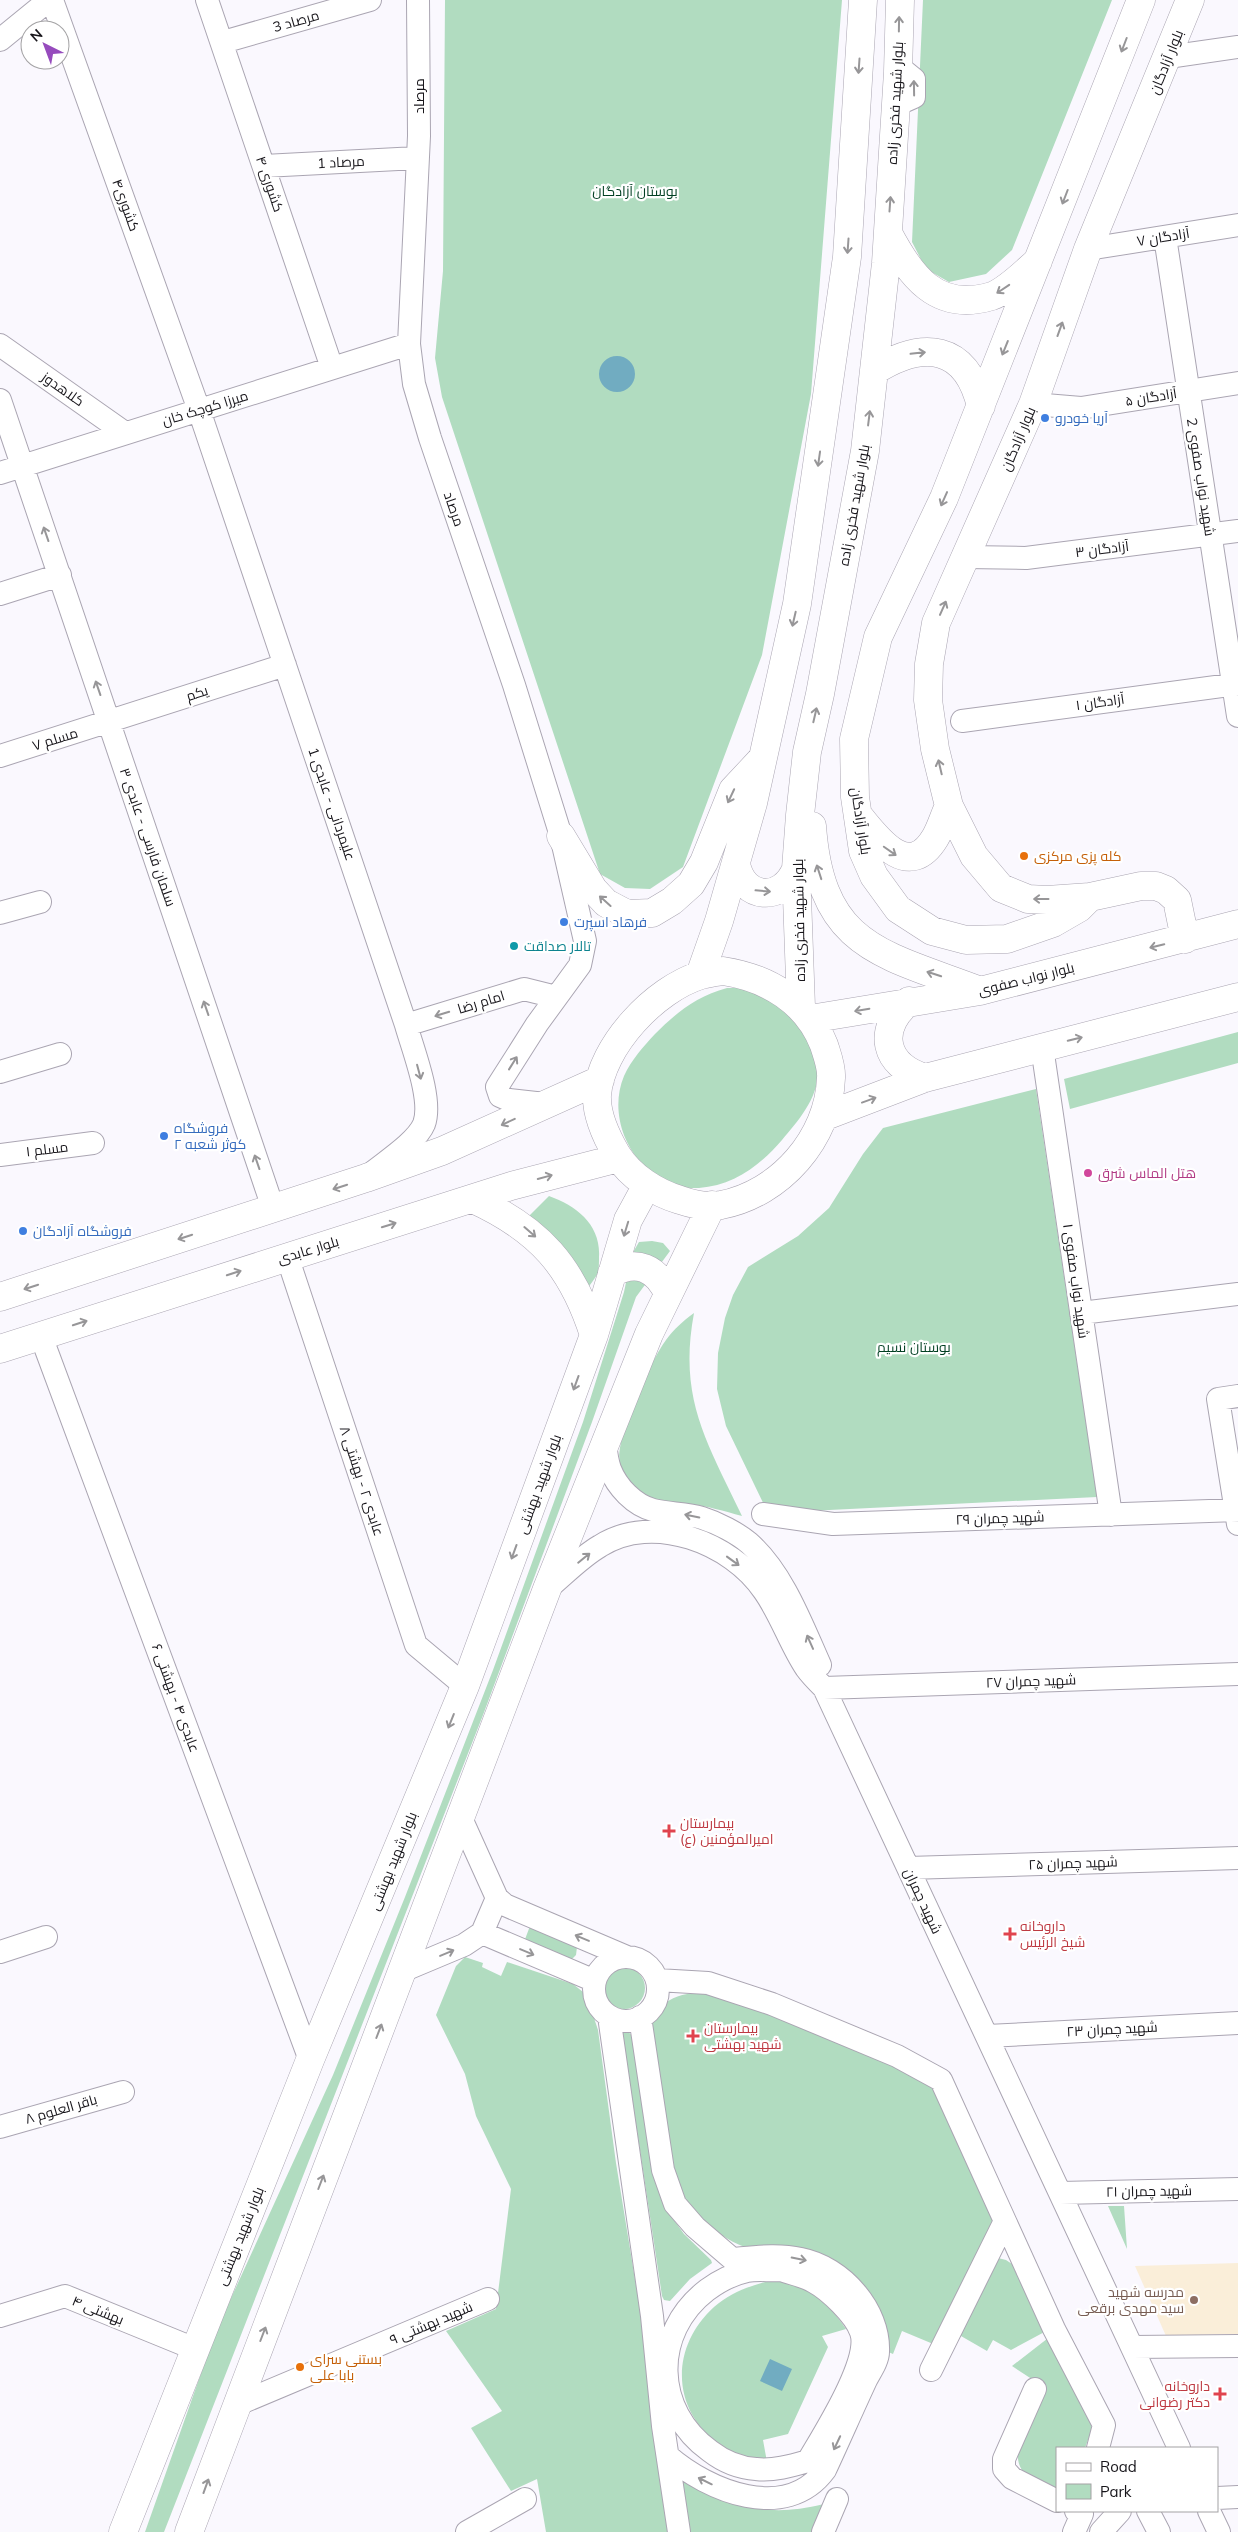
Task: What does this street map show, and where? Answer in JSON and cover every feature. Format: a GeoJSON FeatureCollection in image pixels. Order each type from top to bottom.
{"type":"FeatureCollection","features":[{"type":"Feature","properties":{"kind":"main road"},"geometry":{"type":"LineString","coordinates":[[700,975],[736,864],[797,604],[847,257],[863,0]]}},
{"type":"Feature","properties":{"kind":"main road","name":"بلوار شهید فخری زاده"},"geometry":{"type":"LineString","coordinates":[[805,1013],[796,869],[807,752],[822,684],[864,451],[874,371],[888,233],[900,0]]}},
{"type":"Feature","properties":{"kind":"main road","name":"بلوار آزادگان"},"geometry":{"type":"LineString","coordinates":[[1090,897],[1079,908],[1053,923],[1007,939],[966,940],[932,931],[898,909],[874,876],[863,851],[855,797],[854,739],[878,637],[944,498],[1041,258],[1141,0]]}},
{"type":"Feature","properties":{"kind":"main road","name":"بلوار آزادگان"},"geometry":{"type":"LineString","coordinates":[[1090,897],[1028,899],[1000,888],[974,856],[949,806],[934,740],[928,700],[929,664],[936,623],[1033,404],[1088,249],[1190,0]]}},
{"type":"Feature","properties":{"kind":"main road"},"geometry":{"type":"LineString","coordinates":[[888,233],[910,272],[941,296],[969,299],[993,295],[1041,258]]}},
{"type":"Feature","properties":{"kind":"main road"},"geometry":{"type":"LineString","coordinates":[[874,371],[894,359],[914,352],[931,352],[947,355],[970,375],[976,387],[981,406]]}},
{"type":"Feature","properties":{"kind":"main road"},"geometry":{"type":"LineString","coordinates":[[807,752],[815,859],[828,898],[849,930],[876,950],[908,965],[980,991]]}},
{"type":"Feature","properties":{"kind":"main road"},"geometry":{"type":"LineString","coordinates":[[561,836],[593,888],[606,904],[627,914],[652,914],[672,901],[691,884],[704,862],[733,790],[762,759]]}},
{"type":"Feature","properties":{"kind":"main road"},"geometry":{"type":"LineString","coordinates":[[858,815],[884,846],[897,856],[913,856],[926,850],[935,838],[949,806]]}},
{"type":"Feature","properties":{"kind":"main road"},"geometry":{"type":"LineString","coordinates":[[736,864],[738,873],[749,888],[768,893],[786,886],[796,869]]}},
{"type":"Feature","properties":{"kind":"main road"},"geometry":{"type":"LineString","coordinates":[[1090,897],[1142,886],[1156,886],[1166,890],[1177,900],[1185,939]]}},
{"type":"Feature","properties":{"kind":"main road","name":"بلوار نواب صفوی"},"geometry":{"type":"LineString","coordinates":[[805,1013],[980,991],[1238,924]]}},
{"type":"Feature","properties":{"kind":"main road"},"geometry":{"type":"LineString","coordinates":[[723,971],[745,974],[772,986],[805,1013],[820,1036],[832,1076],[823,1117],[805,1150],[794,1164],[775,1181],[743,1199],[719,1206],[694,1204],[670,1197],[647,1185],[619,1158],[608,1139],[600,1118],[597,1096],[600,1080],[608,1057],[622,1035],[647,1008],[668,991],[700,975],[723,971]]}},
{"type":"Feature","properties":{"kind":"main road"},"geometry":{"type":"LineString","coordinates":[[823,1117],[925,1078],[1238,997]]}},
{"type":"Feature","properties":{"kind":"main road"},"geometry":{"type":"LineString","coordinates":[[909,1001],[896,1013],[889,1028],[889,1046],[896,1062],[909,1073],[925,1078]]}},
{"type":"Feature","properties":{"kind":"main road"},"geometry":{"type":"LineString","coordinates":[[0,1297],[366,1178],[450,1148],[600,1080]]}},
{"type":"Feature","properties":{"kind":"main road","name":"بلوار عابدی"},"geometry":{"type":"LineString","coordinates":[[0,1349],[286,1256],[511,1186],[619,1158]]}},
{"type":"Feature","properties":{"kind":"main road","name":"بلوار شهید بهشتی"},"geometry":{"type":"LineString","coordinates":[[123,2532],[310,2060],[465,1686],[594,1334],[628,1220],[647,1185]]}},
{"type":"Feature","properties":{"kind":"main road"},"geometry":{"type":"LineString","coordinates":[[473,1199],[515,1221],[551,1252],[570,1277],[584,1305],[594,1334]]}},
{"type":"Feature","properties":{"kind":"main road"},"geometry":{"type":"LineString","coordinates":[[189,2532],[460,1816],[604,1443],[668,1292],[712,1205]]}},
{"type":"Feature","properties":{"kind":"main road"},"geometry":{"type":"LineString","coordinates":[[612,1273],[623,1267],[638,1266],[651,1271],[662,1280],[668,1292]]}},
{"type":"Feature","properties":{"kind":"street"},"geometry":{"type":"LineString","coordinates":[[0,40],[50,0]]}},
{"type":"Feature","properties":{"kind":"street","name":"کشوری۴"},"geometry":{"type":"LineString","coordinates":[[50,0],[199,410]]}},
{"type":"Feature","properties":{"kind":"street","name":"کشوری ۴"},"geometry":{"type":"LineString","coordinates":[[207,0],[223,42],[332,368]]}},
{"type":"Feature","properties":{"kind":"street","name":"مرصاد 3"},"geometry":{"type":"LineString","coordinates":[[223,42],[370,0]]}},
{"type":"Feature","properties":{"kind":"street","name":"مرصاد"},"geometry":{"type":"LineString","coordinates":[[418,0],[419,136],[409,344],[414,384],[430,438],[514,685],[561,836],[585,940],[580,965],[537,1024],[497,1087],[500,1096],[509,1100],[545,1104]]}},
{"type":"Feature","properties":{"kind":"street"},"geometry":{"type":"LineString","coordinates":[[1168,57],[1238,47]]}},
{"type":"Feature","properties":{"kind":"street","name":"مرصاد 1"},"geometry":{"type":"LineString","coordinates":[[264,166],[417,158]]}},
{"type":"Feature","properties":{"kind":"street","name":"آزادگان ۷"},"geometry":{"type":"LineString","coordinates":[[1088,249],[1238,225]]}},
{"type":"Feature","properties":{"kind":"street","name":"شهید نواب صفوی 2"},"geometry":{"type":"LineString","coordinates":[[1164,237],[1235,684],[1238,716]]}},
{"type":"Feature","properties":{"kind":"street","name":"میرزا کوچک خان"},"geometry":{"type":"LineString","coordinates":[[0,472],[409,344]]}},
{"type":"Feature","properties":{"kind":"street","name":"کلاهدوز"},"geometry":{"type":"LineString","coordinates":[[0,345],[125,433]]}},
{"type":"Feature","properties":{"kind":"street","name":"آزادگان ۵"},"geometry":{"type":"LineString","coordinates":[[1033,404],[1081,408],[1238,383]]}},
{"type":"Feature","properties":{"kind":"street","name":"سلمان فارسی - عابدی ۳"},"geometry":{"type":"LineString","coordinates":[[0,400],[273,1208]]}},
{"type":"Feature","properties":{"kind":"street","name":"علیمردانی - عابدی 1"},"geometry":{"type":"LineString","coordinates":[[199,410],[406,1025],[427,1104],[424,1124],[409,1142],[366,1178]]}},
{"type":"Feature","properties":{"kind":"street","name":"آزادگان ۳"},"geometry":{"type":"LineString","coordinates":[[966,557],[1026,558],[1238,531]]}},
{"type":"Feature","properties":{"kind":"street"},"geometry":{"type":"LineString","coordinates":[[0,594],[60,575]]}},
{"type":"Feature","properties":{"kind":"street","name":"یکم"},"geometry":{"type":"LineString","coordinates":[[109,722],[284,665]]}},
{"type":"Feature","properties":{"kind":"street","name":"آزادگان ۱"},"geometry":{"type":"LineString","coordinates":[[962,721],[1235,684]]}},
{"type":"Feature","properties":{"kind":"street","name":"مسلم ۷"},"geometry":{"type":"LineString","coordinates":[[0,756],[109,722]]}},
{"type":"Feature","properties":{"kind":"street"},"geometry":{"type":"LineString","coordinates":[[0,914],[40,902]]}},
{"type":"Feature","properties":{"kind":"street","name":"امام رضا"},"geometry":{"type":"LineString","coordinates":[[406,1025],[524,990],[556,997]]}},
{"type":"Feature","properties":{"kind":"street","name":"شهید نواب صفوی ۱"},"geometry":{"type":"LineString","coordinates":[[1042,1047],[1111,1515]]}},
{"type":"Feature","properties":{"kind":"street"},"geometry":{"type":"LineString","coordinates":[[0,1072],[60,1054]]}},
{"type":"Feature","properties":{"kind":"street","name":"مسلم ۱"},"geometry":{"type":"LineString","coordinates":[[0,1155],[93,1143]]}},
{"type":"Feature","properties":{"kind":"street","name":"عابدی ۲ - بهشتی ۸"},"geometry":{"type":"LineString","coordinates":[[286,1256],[416,1645],[465,1686]]}},
{"type":"Feature","properties":{"kind":"street"},"geometry":{"type":"LineString","coordinates":[[1081,1313],[1238,1294]]}},
{"type":"Feature","properties":{"kind":"street","name":"عابدی ۴ - بهشتی ۶"},"geometry":{"type":"LineString","coordinates":[[41,1336],[310,2060]]}},
{"type":"Feature","properties":{"kind":"street"},"geometry":{"type":"LineString","coordinates":[[1237,1515],[1218,1399],[1238,1396]]}},
{"type":"Feature","properties":{"kind":"street"},"geometry":{"type":"LineString","coordinates":[[604,1443],[609,1468],[616,1481],[638,1503],[653,1510],[670,1511],[702,1518],[726,1528],[749,1543],[782,1586],[798,1615],[821,1666],[824,1688]]}},
{"type":"Feature","properties":{"kind":"street","name":"شهید چمران ۲۹"},"geometry":{"type":"LineString","coordinates":[[763,1514],[833,1524],[1111,1515],[1237,1515]]}},
{"type":"Feature","properties":{"kind":"street","name":"شهید چمران"},"geometry":{"type":"LineString","coordinates":[[547,1589],[600,1545],[620,1536],[640,1532],[673,1534],[704,1542],[752,1575],[786,1628],[806,1669],[824,1688],[1179,2447]]}},
{"type":"Feature","properties":{"kind":"street","name":"شهید چمران ۲۷"},"geometry":{"type":"LineString","coordinates":[[824,1688],[1238,1674]]}},
{"type":"Feature","properties":{"kind":"street"},"geometry":{"type":"LineString","coordinates":[[460,1816],[497,1898],[505,1905],[646,1964],[657,1980],[656,2000],[651,2009],[640,2018],[623,2021],[609,2016],[597,2002],[594,1992],[595,1981],[600,1971],[617,1958],[627,1957]]}},
{"type":"Feature","properties":{"kind":"street","name":"شهید چمران ۲۵"},"geometry":{"type":"LineString","coordinates":[[908,1868],[1238,1858]]}},
{"type":"Feature","properties":{"kind":"street"},"geometry":{"type":"LineString","coordinates":[[402,1971],[464,1945],[482,1933],[497,1898]]}},
{"type":"Feature","properties":{"kind":"street"},"geometry":{"type":"LineString","coordinates":[[482,1933],[595,1981]]}},
{"type":"Feature","properties":{"kind":"street"},"geometry":{"type":"LineString","coordinates":[[0,1952],[46,1937]]}},
{"type":"Feature","properties":{"kind":"street"},"geometry":{"type":"LineString","coordinates":[[657,1980],[708,1983],[772,2004],[897,2056],[941,2080],[1004,2223],[1054,2329],[1104,2426],[1097,2447]]}},
{"type":"Feature","properties":{"kind":"street"},"geometry":{"type":"LineString","coordinates":[[609,2016],[652,2316],[669,2419],[722,2460],[755,2470],[789,2467],[808,2461],[850,2387],[859,2361],[861,2332],[841,2303],[814,2281],[782,2270],[740,2265],[694,2227],[675,2204],[663,2170],[640,2018]]}},
{"type":"Feature","properties":{"kind":"street","name":"شهید چمران ۲۳"},"geometry":{"type":"LineString","coordinates":[[987,2036],[1238,2022]]}},
{"type":"Feature","properties":{"kind":"street","name":"باقر العلوم ۸"},"geometry":{"type":"LineString","coordinates":[[0,2127],[122,2092]]}},
{"type":"Feature","properties":{"kind":"street","name":"شهید چمران ۲۱"},"geometry":{"type":"LineString","coordinates":[[1060,2192],[1238,2190]]}},
{"type":"Feature","properties":{"kind":"street"},"geometry":{"type":"LineString","coordinates":[[931,2370],[1004,2223]]}},
{"type":"Feature","properties":{"kind":"street"},"geometry":{"type":"LineString","coordinates":[[668,2456],[682,2469],[728,2492],[748,2497],[770,2498],[794,2494],[816,2482],[825,2470],[878,2354],[875,2323],[866,2305],[853,2290],[820,2265],[803,2259],[772,2255],[740,2265],[695,2300],[677,2324],[667,2353],[668,2456],[679,2532]]}},
{"type":"Feature","properties":{"kind":"street","name":"بهشتی ۴"},"geometry":{"type":"LineString","coordinates":[[0,2316],[65,2296],[195,2349]]}},
{"type":"Feature","properties":{"kind":"street","name":"شهید بهشتی ۹"},"geometry":{"type":"LineString","coordinates":[[236,2405],[488,2299]]}},
{"type":"Feature","properties":{"kind":"street"},"geometry":{"type":"LineString","coordinates":[[652,2316],[677,2324]]}},
{"type":"Feature","properties":{"kind":"street"},"geometry":{"type":"LineString","coordinates":[[1132,2347],[1238,2346]]}},
{"type":"Feature","properties":{"kind":"street"},"geometry":{"type":"LineString","coordinates":[[1035,2389],[1004,2459],[1004,2469],[1012,2478],[1056,2500]]}},
{"type":"Feature","properties":{"kind":"street"},"geometry":{"type":"LineString","coordinates":[[1218,2498],[1238,2497]]}},
{"type":"Feature","properties":{"kind":"street"},"geometry":{"type":"LineString","coordinates":[[467,2532],[525,2499]]}},
{"type":"Feature","properties":{"kind":"street"},"geometry":{"type":"LineString","coordinates":[[823,2532],[837,2499]]}},
{"type":"Feature","properties":{"kind":"street"},"geometry":{"type":"LineString","coordinates":[[1074,2532],[1082,2514],[1078,2512]]}},
{"type":"Feature","properties":{"kind":"street"},"geometry":{"type":"LineString","coordinates":[[1102,2532],[1119,2512]]}},
{"type":"Feature","properties":{"kind":"street"},"geometry":{"type":"LineString","coordinates":[[1149,2512],[1159,2532]]}},
{"type":"Feature","properties":{"kind":"street"},"geometry":{"type":"LineString","coordinates":[[1209,2512],[1219,2532]]}},
{"type":"Feature","properties":{"kind":"shaded area","name":"مدرسه شهید سید مهدی برقعی"},"geometry":{"type":"Polygon","coordinates":[[[1238,2263],[1238,2334],[1166,2336],[1135,2266],[1238,2263]]]}},
{"type":"Feature","properties":{"kind":"green space","name":"بوستان آزادگان"},"geometry":{"type":"Polygon","coordinates":[[[445,0],[842,0],[811,394],[762,655],[683,867],[650,889],[625,888],[600,874],[442,397],[435,358],[443,271],[445,0]]]}},
{"type":"Feature","properties":{"kind":"green space"},"geometry":{"type":"Polygon","coordinates":[[[923,0],[1112,0],[1012,250],[986,274],[949,282],[926,269],[912,242],[923,0]]]}},
{"type":"Feature","properties":{"kind":"green space"},"geometry":{"type":"Polygon","coordinates":[[[727,988],[749,988],[802,1021],[817,1063],[816,1085],[813,1095],[802,1115],[774,1149],[755,1166],[735,1179],[723,1183],[699,1188],[679,1186],[661,1179],[645,1167],[633,1152],[624,1134],[619,1115],[619,1095],[627,1070],[655,1034],[671,1019],[697,1000],[727,988]]]}},
{"type":"Feature","properties":{"kind":"green space"},"geometry":{"type":"Polygon","coordinates":[[[1238,1032],[1238,1063],[1070,1109],[1064,1079],[1238,1032]]]}},
{"type":"Feature","properties":{"kind":"green space","name":"بوستان نسیم"},"geometry":{"type":"Polygon","coordinates":[[[1036,1089],[1097,1497],[768,1513],[726,1426],[717,1389],[718,1353],[725,1318],[733,1295],[748,1267],[798,1236],[829,1208],[863,1154],[883,1128],[1036,1089]]]}},
{"type":"Feature","properties":{"kind":"green space"},"geometry":{"type":"Polygon","coordinates":[[[549,1196],[578,1211],[596,1235],[599,1246],[598,1273],[587,1289],[564,1248],[539,1224],[528,1217],[549,1196]]]}},
{"type":"Feature","properties":{"kind":"green space"},"geometry":{"type":"Polygon","coordinates":[[[652,1241],[663,1243],[670,1251],[636,1297],[592,1422],[483,1715],[164,2532],[145,2532],[216,2331],[333,2075],[405,1897],[493,1670],[583,1422],[624,1292],[632,1254],[639,1242],[652,1241]]]}},
{"type":"Feature","properties":{"kind":"green space"},"geometry":{"type":"Polygon","coordinates":[[[694,1313],[690,1343],[690,1371],[693,1396],[707,1442],[742,1516],[702,1506],[647,1498],[632,1489],[620,1464],[623,1437],[643,1381],[659,1350],[672,1332],[694,1313]]]}},
{"type":"Feature","properties":{"kind":"green space"},"geometry":{"type":"Polygon","coordinates":[[[530,1926],[577,1947],[576,1955],[571,1960],[524,1942],[530,1926]]]}},
{"type":"Feature","properties":{"kind":"green space"},"geometry":{"type":"Polygon","coordinates":[[[465,1957],[483,1963],[482,1967],[501,1976],[507,1962],[573,1984],[583,1992],[589,2003],[598,2030],[616,2163],[651,2377],[672,2532],[546,2532],[537,2479],[511,2491],[471,2428],[502,2411],[446,2331],[496,2309],[511,2189],[476,2116],[465,2074],[436,2015],[456,1966],[465,1957]]]}},
{"type":"Feature","properties":{"kind":"green space"},"geometry":{"type":"Polygon","coordinates":[[[624,1967],[639,1973],[645,1988],[639,2003],[624,2009],[609,2003],[603,1988],[609,1973],[624,1967]]]}},
{"type":"Feature","properties":{"kind":"green space"},"geometry":{"type":"Polygon","coordinates":[[[716,1992],[910,2072],[934,2087],[995,2222],[938,2346],[902,2331],[893,2354],[886,2351],[885,2333],[751,2249],[727,2239],[698,2214],[675,2182],[647,2030],[658,2010],[673,1998],[692,1993],[716,1992]]]}},
{"type":"Feature","properties":{"kind":"green space"},"geometry":{"type":"Polygon","coordinates":[[[626,2029],[633,2037],[674,2220],[684,2234],[712,2263],[690,2279],[670,2301],[664,2300],[662,2296],[622,2031],[626,2029]]]}},
{"type":"Feature","properties":{"kind":"green space"},"geometry":{"type":"Polygon","coordinates":[[[1108,2206],[1124,2206],[1127,2249],[1108,2206]]]}},
{"type":"Feature","properties":{"kind":"green space"},"geometry":{"type":"Polygon","coordinates":[[[998,2258],[1006,2260],[1015,2266],[1050,2329],[1011,2350],[993,2340],[987,2351],[954,2332],[998,2258]]]}},
{"type":"Feature","properties":{"kind":"green space"},"geometry":{"type":"Polygon","coordinates":[[[769,2281],[793,2284],[814,2294],[831,2310],[846,2329],[822,2336],[828,2347],[788,2434],[763,2440],[767,2462],[752,2462],[743,2460],[722,2446],[705,2432],[693,2416],[685,2398],[682,2379],[683,2360],[689,2341],[699,2323],[714,2307],[740,2291],[769,2281]]]}},
{"type":"Feature","properties":{"kind":"green space"},"geometry":{"type":"Polygon","coordinates":[[[1052,2335],[1087,2406],[1092,2429],[1085,2447],[1056,2447],[1056,2490],[1024,2473],[1018,2461],[1018,2453],[1047,2389],[1012,2366],[1052,2335]]]}},
{"type":"Feature","properties":{"kind":"green space"},"geometry":{"type":"Polygon","coordinates":[[[681,2473],[717,2494],[749,2506],[783,2510],[824,2504],[812,2532],[690,2532],[681,2473]]]}},
{"type":"Feature","properties":{"kind":"water"},"geometry":{"type":"Polygon","coordinates":[[[617,356],[624,357],[630,361],[634,367],[634,381],[630,387],[624,391],[617,392],[610,391],[604,387],[600,381],[599,374],[600,367],[604,361],[610,357],[617,356]]]}},
{"type":"Feature","properties":{"kind":"water"},"geometry":{"type":"Polygon","coordinates":[[[770,2359],[792,2369],[782,2391],[760,2381],[770,2359]]]}},
{"type":"Feature","properties":{"kind":"place","name":"آریا خودرو"},"geometry":{"type":"Point","coordinates":[1045,418]}},
{"type":"Feature","properties":{"kind":"place","name":"کله پزی مرکزی"},"geometry":{"type":"Point","coordinates":[1024,856]}},
{"type":"Feature","properties":{"kind":"place","name":"فرهاد اسپرت"},"geometry":{"type":"Point","coordinates":[564,922]}},
{"type":"Feature","properties":{"kind":"place","name":"تالار صداقت"},"geometry":{"type":"Point","coordinates":[514,946]}},
{"type":"Feature","properties":{"kind":"place","name":"فروشگاه کوثر شعبه ۲"},"geometry":{"type":"Point","coordinates":[164,1136]}},
{"type":"Feature","properties":{"kind":"place","name":"هتل الماس شرق"},"geometry":{"type":"Point","coordinates":[1088,1173]}},
{"type":"Feature","properties":{"kind":"place","name":"فروشگاه آزادگان"},"geometry":{"type":"Point","coordinates":[23,1231]}},
{"type":"Feature","properties":{"kind":"place","name":"بیمارستان امیرالمؤمنین (ع)"},"geometry":{"type":"Point","coordinates":[669,1831]}},
{"type":"Feature","properties":{"kind":"place","name":"داروخانه شیخ الرئیس"},"geometry":{"type":"Point","coordinates":[1010,1934]}},
{"type":"Feature","properties":{"kind":"place","name":"بیمارستان شهید بهشتی"},"geometry":{"type":"Point","coordinates":[693,2036]}},
{"type":"Feature","properties":{"kind":"place","name":"مدرسه شهید سید مهدی برقعی"},"geometry":{"type":"Point","coordinates":[1194,2300]}},
{"type":"Feature","properties":{"kind":"place","name":"بستنی سرای بابا علی"},"geometry":{"type":"Point","coordinates":[300,2367]}},
{"type":"Feature","properties":{"kind":"place","name":"داروخانه دکتر رضوانی"},"geometry":{"type":"Point","coordinates":[1220,2394]}}]}
